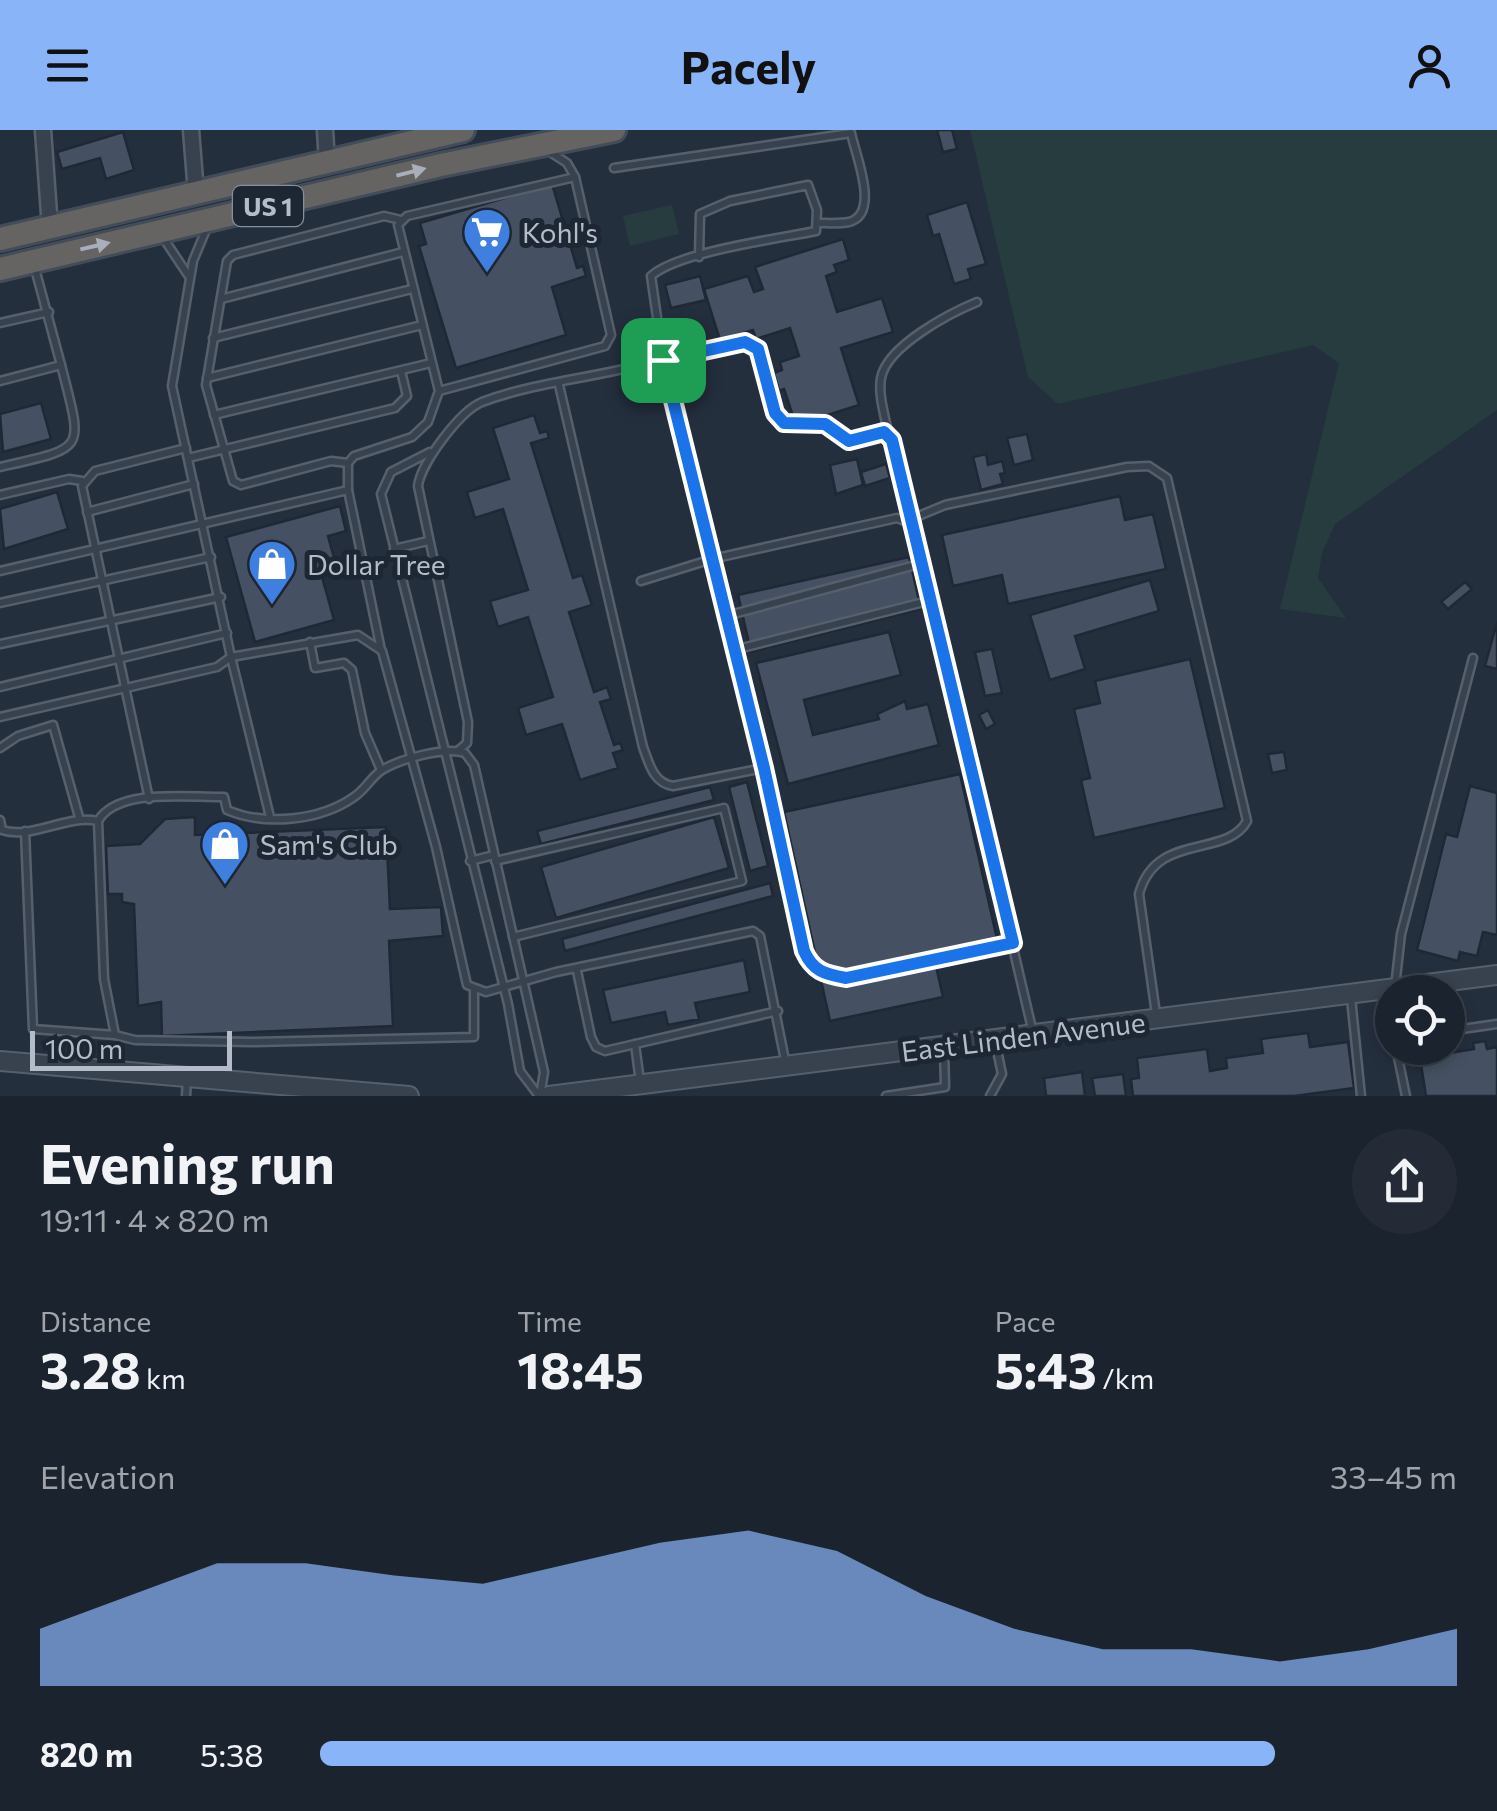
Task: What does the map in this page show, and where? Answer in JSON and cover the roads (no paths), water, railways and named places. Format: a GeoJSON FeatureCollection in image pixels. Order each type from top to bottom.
{"type":"FeatureCollection","features":[{"type":"Feature","properties":{"kind":"highway","name":"US 1"},"geometry":{"type":"LineString","coordinates":[[0,239],[328,162],[428,134],[463,130]]}},
{"type":"Feature","properties":{"kind":"highway","name":"US 1"},"geometry":{"type":"LineString","coordinates":[[0,269],[614,130]]}},
{"type":"Feature","properties":{"kind":"street"},"geometry":{"type":"LineString","coordinates":[[43,130],[50,228]]}},
{"type":"Feature","properties":{"kind":"street"},"geometry":{"type":"LineString","coordinates":[[191,130],[196,193]]}},
{"type":"Feature","properties":{"kind":"street"},"geometry":{"type":"LineString","coordinates":[[324,130],[328,162]]}},
{"type":"Feature","properties":{"kind":"street","name":"East Linden Avenue"},"geometry":{"type":"LineString","coordinates":[[1465,979],[1497,975]]}},
{"type":"Feature","properties":{"kind":"street","name":"East Linden Avenue"},"geometry":{"type":"LineString","coordinates":[[559,1095],[1375,991]]}},
{"type":"Feature","properties":{"kind":"street"},"geometry":{"type":"LineString","coordinates":[[0,1061],[187,1086],[410,1096]]}},
{"type":"Feature","properties":{"kind":"lane"},"geometry":{"type":"LineString","coordinates":[[614,168],[850,133],[866,199],[863,213],[852,222],[816,223]]}},
{"type":"Feature","properties":{"kind":"lane"},"geometry":{"type":"LineString","coordinates":[[438,391],[605,346],[612,336],[575,177],[567,163],[536,145]]}},
{"type":"Feature","properties":{"kind":"lane"},"geometry":{"type":"LineString","coordinates":[[348,463],[331,461],[241,485],[232,481],[207,378],[227,261],[233,255],[384,216],[401,220],[575,177]]}},
{"type":"Feature","properties":{"kind":"lane"},"geometry":{"type":"LineString","coordinates":[[699,257],[700,214],[730,202],[808,185],[816,231],[699,257],[665,263],[650,276],[663,360],[810,965],[824,974],[846,978],[1013,943]]}},
{"type":"Feature","properties":{"kind":"lane"},"geometry":{"type":"LineString","coordinates":[[210,219],[189,278],[172,386],[270,817]]}},
{"type":"Feature","properties":{"kind":"lane"},"geometry":{"type":"LineString","coordinates":[[25,831],[32,1029],[135,1040],[253,1042],[474,1037],[474,991],[467,985],[436,847],[382,651],[348,490],[348,463],[354,456],[420,431],[428,422],[438,391],[398,232],[401,220]]}},
{"type":"Feature","properties":{"kind":"lane"},"geometry":{"type":"LineString","coordinates":[[158,231],[189,278]]}},
{"type":"Feature","properties":{"kind":"lane"},"geometry":{"type":"LineString","coordinates":[[220,300],[403,252]]}},
{"type":"Feature","properties":{"kind":"lane"},"geometry":{"type":"LineString","coordinates":[[0,467],[64,453],[73,445],[77,430],[49,312],[32,261]]}},
{"type":"Feature","properties":{"kind":"lane"},"geometry":{"type":"LineString","coordinates":[[213,338],[412,289]]}},
{"type":"Feature","properties":{"kind":"lane"},"geometry":{"type":"LineString","coordinates":[[978,302],[940,316],[890,360],[881,376],[888,432],[909,520],[916,532],[1034,1035]]}},
{"type":"Feature","properties":{"kind":"lane"},"geometry":{"type":"LineString","coordinates":[[0,323],[49,312]]}},
{"type":"Feature","properties":{"kind":"lane"},"geometry":{"type":"LineString","coordinates":[[207,378],[422,325]]}},
{"type":"Feature","properties":{"kind":"lane"},"geometry":{"type":"LineString","coordinates":[[539,1096],[520,1071],[503,986],[381,494],[386,478],[436,448],[477,404],[663,360],[752,344],[758,349],[775,413],[784,423],[825,424],[849,441],[888,432]]}},
{"type":"Feature","properties":{"kind":"lane"},"geometry":{"type":"LineString","coordinates":[[214,414],[432,364]]}},
{"type":"Feature","properties":{"kind":"lane"},"geometry":{"type":"LineString","coordinates":[[0,380],[61,365]]}},
{"type":"Feature","properties":{"kind":"lane"},"geometry":{"type":"LineString","coordinates":[[188,458],[395,408],[407,396],[400,371]]}},
{"type":"Feature","properties":{"kind":"lane"},"geometry":{"type":"LineString","coordinates":[[559,385],[642,746],[652,772],[664,785],[673,786],[764,768]]}},
{"type":"Feature","properties":{"kind":"lane"},"geometry":{"type":"LineString","coordinates":[[82,482],[95,471],[186,448]]}},
{"type":"Feature","properties":{"kind":"lane"},"geometry":{"type":"LineString","coordinates":[[115,1035],[104,979],[98,821],[114,804],[184,794],[224,797],[227,810],[244,817],[311,817],[339,806],[381,770],[459,750],[467,743],[468,722],[418,486],[436,448]]}},
{"type":"Feature","properties":{"kind":"lane"},"geometry":{"type":"LineString","coordinates":[[641,581],[712,559],[897,518],[909,520],[946,504],[1127,467],[1149,466],[1167,478],[1247,821],[1237,833],[1170,854],[1143,879],[1140,894],[1157,1019]]}},
{"type":"Feature","properties":{"kind":"lane"},"geometry":{"type":"LineString","coordinates":[[0,495],[69,479],[82,482]]}},
{"type":"Feature","properties":{"kind":"lane"},"geometry":{"type":"LineString","coordinates":[[82,482],[122,689],[148,799]]}},
{"type":"Feature","properties":{"kind":"lane"},"geometry":{"type":"LineString","coordinates":[[86,512],[194,484]]}},
{"type":"Feature","properties":{"kind":"lane"},"geometry":{"type":"LineString","coordinates":[[0,571],[348,490]]}},
{"type":"Feature","properties":{"kind":"lane"},"geometry":{"type":"LineString","coordinates":[[394,549],[428,540]]}},
{"type":"Feature","properties":{"kind":"lane"},"geometry":{"type":"LineString","coordinates":[[0,603],[211,558]]}},
{"type":"Feature","properties":{"kind":"lane"},"geometry":{"type":"LineString","coordinates":[[726,616],[923,563]]}},
{"type":"Feature","properties":{"kind":"lane"},"geometry":{"type":"LineString","coordinates":[[0,644],[221,597]]}},
{"type":"Feature","properties":{"kind":"lane"},"geometry":{"type":"LineString","coordinates":[[734,650],[932,600]]}},
{"type":"Feature","properties":{"kind":"lane"},"geometry":{"type":"LineString","coordinates":[[0,687],[227,633]]}},
{"type":"Feature","properties":{"kind":"lane"},"geometry":{"type":"LineString","coordinates":[[0,717],[217,667],[231,657],[310,642],[364,635],[382,651]]}},
{"type":"Feature","properties":{"kind":"lane"},"geometry":{"type":"LineString","coordinates":[[310,642],[314,668],[344,663],[352,670],[365,733],[381,770]]}},
{"type":"Feature","properties":{"kind":"lane"},"geometry":{"type":"LineString","coordinates":[[1393,975],[1472,658]]}},
{"type":"Feature","properties":{"kind":"lane"},"geometry":{"type":"LineString","coordinates":[[0,748],[18,736],[53,724],[79,817]]}},
{"type":"Feature","properties":{"kind":"lane"},"geometry":{"type":"LineString","coordinates":[[459,750],[474,765],[544,1072],[539,1096]]}},
{"type":"Feature","properties":{"kind":"lane"},"geometry":{"type":"LineString","coordinates":[[470,862],[724,808],[742,881],[513,938]]}},
{"type":"Feature","properties":{"kind":"lane"},"geometry":{"type":"LineString","coordinates":[[0,820],[2,830],[25,831],[79,817],[98,821]]}},
{"type":"Feature","properties":{"kind":"lane"},"geometry":{"type":"LineString","coordinates":[[474,991],[753,931],[760,936],[786,1066]]}},
{"type":"Feature","properties":{"kind":"lane"},"geometry":{"type":"LineString","coordinates":[[578,971],[596,1047],[605,1051],[778,1011]]}},
{"type":"Feature","properties":{"kind":"lane"},"geometry":{"type":"LineString","coordinates":[[1351,994],[1361,1096]]}},
{"type":"Feature","properties":{"kind":"lane"},"geometry":{"type":"LineString","coordinates":[[1465,1029],[1497,1024]]}},
{"type":"Feature","properties":{"kind":"lane"},"geometry":{"type":"LineString","coordinates":[[990,1096],[1002,1074],[995,1040]]}},
{"type":"Feature","properties":{"kind":"lane"},"geometry":{"type":"LineString","coordinates":[[635,1044],[640,1084]]}},
{"type":"Feature","properties":{"kind":"lane"},"geometry":{"type":"LineString","coordinates":[[886,1096],[945,1088],[943,1047]]}},
{"type":"Feature","properties":{"kind":"lane"},"geometry":{"type":"LineString","coordinates":[[1400,1065],[1406,1096]]}},
{"type":"Feature","properties":{"kind":"place","name":"Kohl's"},"geometry":{"type":"Point","coordinates":[487,274]}},
{"type":"Feature","properties":{"kind":"place","name":"Dollar Tree"},"geometry":{"type":"Point","coordinates":[272,606]}},
{"type":"Feature","properties":{"kind":"place","name":"Sam's Club"},"geometry":{"type":"Point","coordinates":[225,886]}}]}
